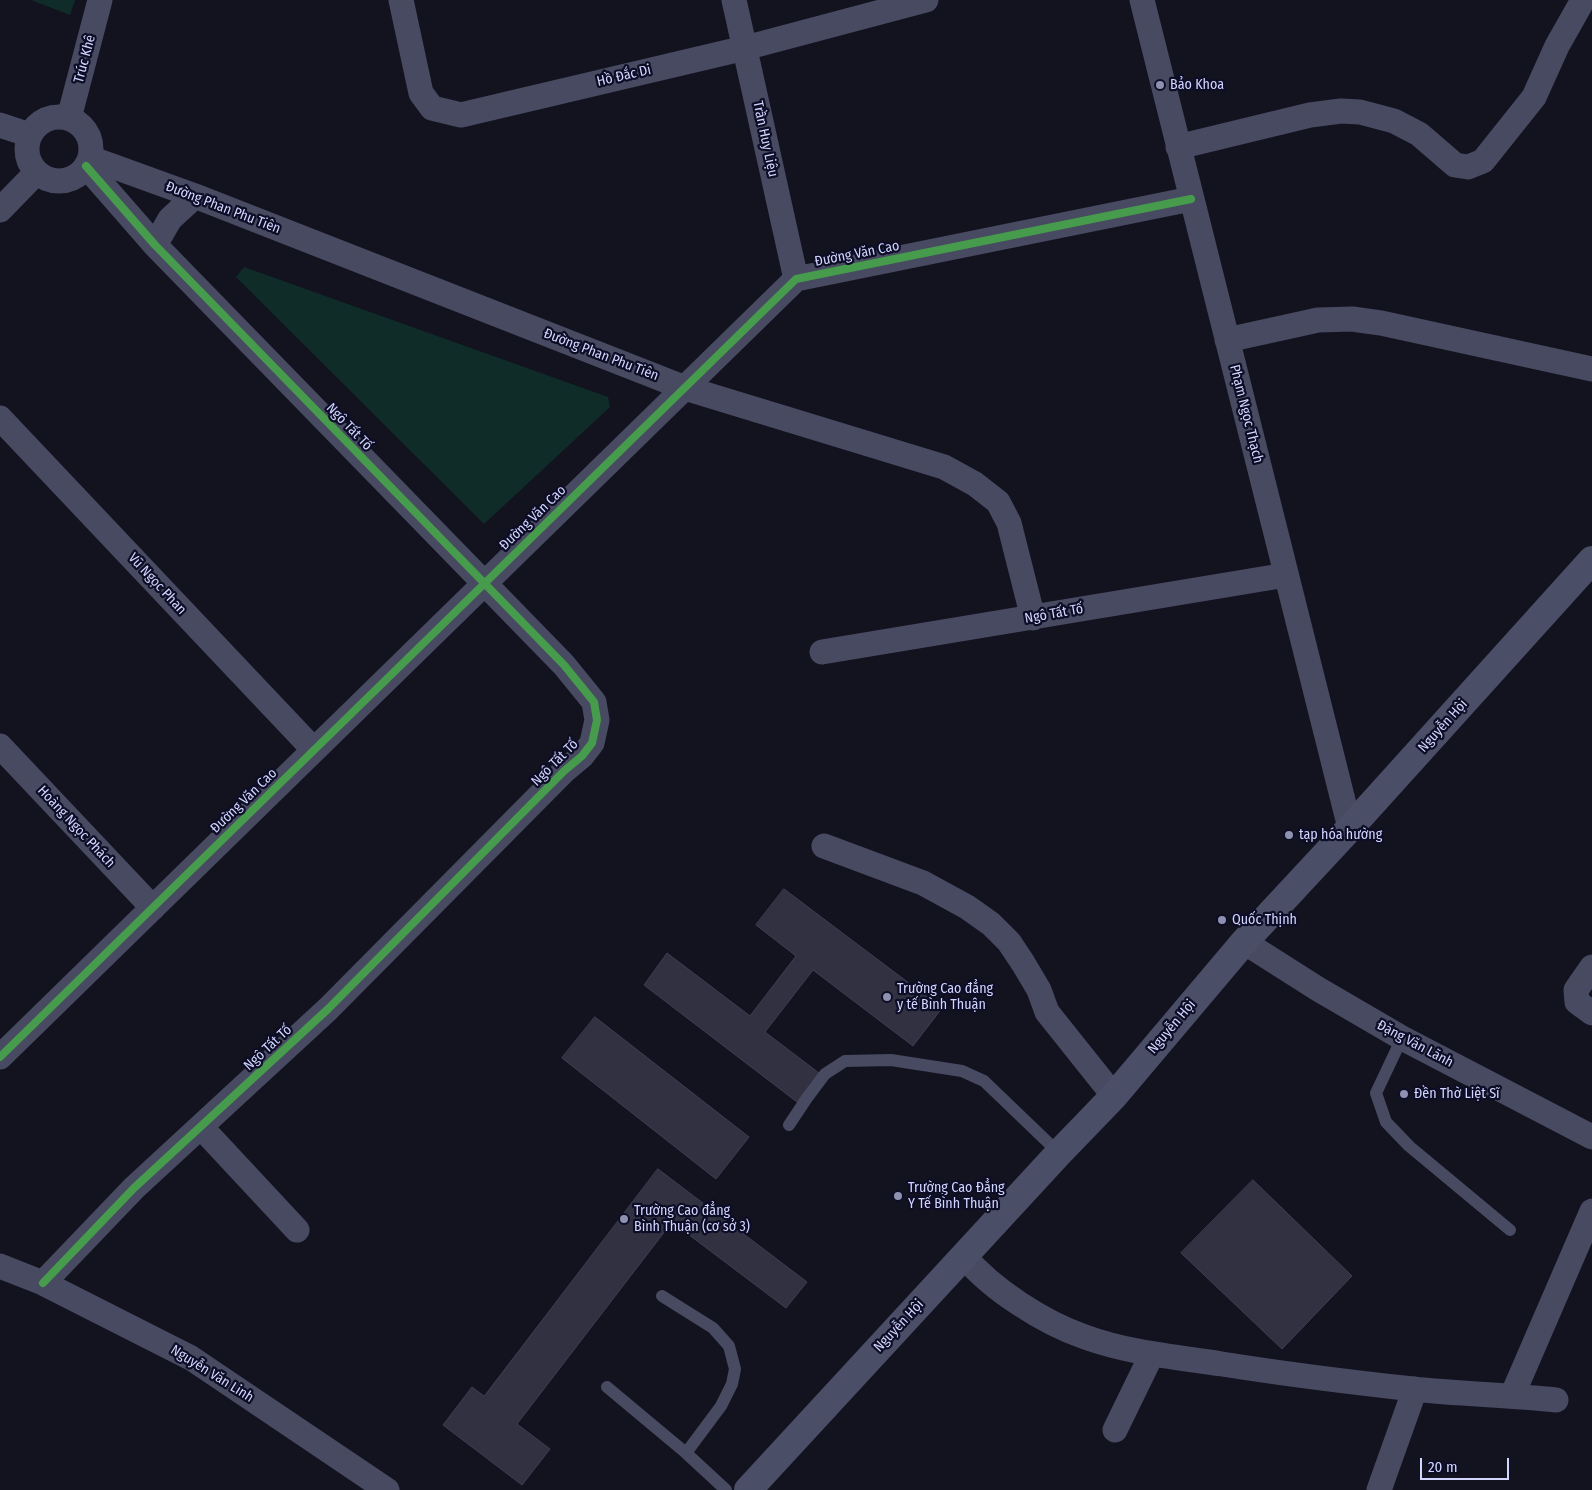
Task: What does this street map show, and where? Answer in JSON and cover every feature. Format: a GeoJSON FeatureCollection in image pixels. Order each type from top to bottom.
{"type":"FeatureCollection","features":[{"type":"Feature","properties":{"kind":"street","name":"Trúc Khê"},"geometry":{"type":"LineString","coordinates":[[69,118],[100,0]]}},
{"type":"Feature","properties":{"kind":"street","name":"Hồ Đắc Di"},"geometry":{"type":"LineString","coordinates":[[401,0],[421,93],[432,108],[461,115],[745,48],[926,0]]}},
{"type":"Feature","properties":{"kind":"street","name":"Trần Huy Liệu"},"geometry":{"type":"LineString","coordinates":[[734,0],[796,279]]}},
{"type":"Feature","properties":{"kind":"street","name":"Phạm Ngọc Thạch"},"geometry":{"type":"LineString","coordinates":[[1142,0],[1350,828]]}},
{"type":"Feature","properties":{"kind":"street"},"geometry":{"type":"LineString","coordinates":[[1178,146],[1310,115],[1340,111],[1360,112],[1394,121],[1419,134],[1455,165],[1468,167],[1483,161],[1534,97],[1557,46],[1584,0]]}},
{"type":"Feature","properties":{"kind":"street"},"geometry":{"type":"LineString","coordinates":[[49,118],[69,118],[81,125],[88,134],[91,147],[88,162],[78,175],[56,181],[36,172],[28,157],[27,146],[30,135],[39,124],[49,118]]}},
{"type":"Feature","properties":{"kind":"street"},"geometry":{"type":"LineString","coordinates":[[0,125],[30,135]]}},
{"type":"Feature","properties":{"kind":"street","name":"Đường Phan Phu Tiên"},"geometry":{"type":"LineString","coordinates":[[88,162],[195,196],[685,388],[944,467],[975,484],[998,502],[1008,523],[1033,618]]}},
{"type":"Feature","properties":{"kind":"street","name":"Ngô Tất Tố"},"geometry":{"type":"LineString","coordinates":[[43,1283],[134,1188],[328,1009],[564,771],[582,756],[592,744],[597,720],[594,702],[564,665],[155,245],[88,162]]}},
{"type":"Feature","properties":{"kind":"street"},"geometry":{"type":"LineString","coordinates":[[0,210],[36,172]]}},
{"type":"Feature","properties":{"kind":"street"},"geometry":{"type":"LineString","coordinates":[[155,245],[170,219],[195,196]]}},
{"type":"Feature","properties":{"kind":"street","name":"Đường Văn Cao"},"geometry":{"type":"LineString","coordinates":[[0,1058],[796,279],[1191,199]]}},
{"type":"Feature","properties":{"kind":"street"},"geometry":{"type":"LineString","coordinates":[[1227,340],[1318,320],[1352,319],[1381,323],[1592,369]]}},
{"type":"Feature","properties":{"kind":"street","name":"Vũ Ngọc Phan"},"geometry":{"type":"LineString","coordinates":[[0,418],[314,750]]}},
{"type":"Feature","properties":{"kind":"street","name":"Nguyễn Hội"},"geometry":{"type":"LineString","coordinates":[[748,1490],[1059,1153],[1114,1096],[1244,942],[1350,828],[1592,560]]}},
{"type":"Feature","properties":{"kind":"street","name":"Ngô Tất Tố"},"geometry":{"type":"LineString","coordinates":[[822,652],[1286,575]]}},
{"type":"Feature","properties":{"kind":"street","name":"Hoàng Ngọc Phách"},"geometry":{"type":"LineString","coordinates":[[0,746],[153,908]]}},
{"type":"Feature","properties":{"kind":"street"},"geometry":{"type":"LineString","coordinates":[[824,846],[923,883],[968,907],[991,924],[1009,942],[1023,963],[1039,990],[1047,1012],[1114,1096]]}},
{"type":"Feature","properties":{"kind":"street","name":"Đặng Văn Lãnh"},"geometry":{"type":"LineString","coordinates":[[1244,942],[1318,989],[1402,1038],[1591,1132]]}},
{"type":"Feature","properties":{"kind":"street"},"geometry":{"type":"LineString","coordinates":[[1592,967],[1576,990],[1577,1002],[1592,1013]]}},
{"type":"Feature","properties":{"kind":"street"},"geometry":{"type":"LineString","coordinates":[[201,1127],[297,1230]]}},
{"type":"Feature","properties":{"kind":"street"},"geometry":{"type":"LineString","coordinates":[[1512,1396],[1592,1210]]}},
{"type":"Feature","properties":{"kind":"street"},"geometry":{"type":"LineString","coordinates":[[964,1256],[974,1268],[1002,1291],[1047,1320],[1084,1337],[1152,1354],[1302,1376],[1414,1389],[1556,1400]]}},
{"type":"Feature","properties":{"kind":"street","name":"Nguyễn Văn Linh"},"geometry":{"type":"LineString","coordinates":[[0,1266],[43,1283],[191,1358],[387,1490]]}},
{"type":"Feature","properties":{"kind":"street"},"geometry":{"type":"LineString","coordinates":[[1115,1430],[1152,1354]]}},
{"type":"Feature","properties":{"kind":"street"},"geometry":{"type":"LineString","coordinates":[[1380,1490],[1414,1389]]}},
{"type":"Feature","properties":{"kind":"lane"},"geometry":{"type":"LineString","coordinates":[[1402,1038],[1376,1093],[1386,1122],[1408,1146],[1510,1230]]}},
{"type":"Feature","properties":{"kind":"lane"},"geometry":{"type":"LineString","coordinates":[[789,1125],[825,1074],[845,1061],[891,1060],[962,1071],[984,1081],[1059,1153]]}},
{"type":"Feature","properties":{"kind":"lane"},"geometry":{"type":"LineString","coordinates":[[662,1296],[713,1328],[729,1346],[735,1369],[732,1384],[721,1406],[686,1452]]}},
{"type":"Feature","properties":{"kind":"lane"},"geometry":{"type":"LineString","coordinates":[[608,1387],[686,1452],[726,1490]]}},
{"type":"Feature","properties":{"kind":"green space"},"geometry":{"type":"Polygon","coordinates":[[[31,0],[75,0],[70,15],[31,0]]]}},
{"type":"Feature","properties":{"kind":"green space"},"geometry":{"type":"Polygon","coordinates":[[[244,267],[608,397],[610,407],[484,524],[236,277],[244,267]]]}},
{"type":"Feature","properties":{"kind":"building","name":"Trường Cao đẳng y tế Bình Thuận"},"geometry":{"type":"Polygon","coordinates":[[[784,889],[942,1008],[913,1046],[813,970],[765,1032],[819,1073],[797,1102],[644,985],[667,953],[750,1016],[796,956],[756,925],[784,889]]]}},
{"type":"Feature","properties":{"kind":"building"},"geometry":{"type":"Polygon","coordinates":[[[595,1017],[749,1137],[716,1179],[562,1058],[595,1017]]]}},
{"type":"Feature","properties":{"kind":"building"},"geometry":{"type":"Polygon","coordinates":[[[658,1169],[807,1282],[786,1308],[672,1222],[517,1424],[550,1449],[522,1485],[443,1425],[472,1387],[484,1396],[658,1169]]]}},
{"type":"Feature","properties":{"kind":"building"},"geometry":{"type":"Polygon","coordinates":[[[1253,1180],[1352,1276],[1282,1349],[1181,1253],[1253,1180]]]}},
{"type":"Feature","properties":{"kind":"cycle path"},"geometry":{"type":"LineString","coordinates":[[43,1283],[134,1188],[328,1009],[564,771],[582,756],[592,743],[597,720],[594,702],[564,665],[155,245],[86,166]]}},
{"type":"Feature","properties":{"kind":"cycle path"},"geometry":{"type":"LineString","coordinates":[[0,1057],[796,279],[1191,199]]}},
{"type":"Feature","properties":{"kind":"place","name":"Bảo Khoa"},"geometry":{"type":"Point","coordinates":[1160,85]}},
{"type":"Feature","properties":{"kind":"place","name":"tạp hóa hường"},"geometry":{"type":"Point","coordinates":[1289,835]}},
{"type":"Feature","properties":{"kind":"place","name":"Quốc Thịnh"},"geometry":{"type":"Point","coordinates":[1222,920]}},
{"type":"Feature","properties":{"kind":"place","name":"Trường Cao đẳng y tế Bình Thuận"},"geometry":{"type":"Point","coordinates":[887,997]}},
{"type":"Feature","properties":{"kind":"place","name":"Đền Thờ Liệt Sĩ"},"geometry":{"type":"Point","coordinates":[1404,1094]}},
{"type":"Feature","properties":{"kind":"place","name":"Trường Cao Đẳng Y Tế Bình Thuận"},"geometry":{"type":"Point","coordinates":[898,1196]}},
{"type":"Feature","properties":{"kind":"place","name":"Trường Cao đẳng Bình Thuận (cơ sở 3)"},"geometry":{"type":"Point","coordinates":[624,1219]}}]}
